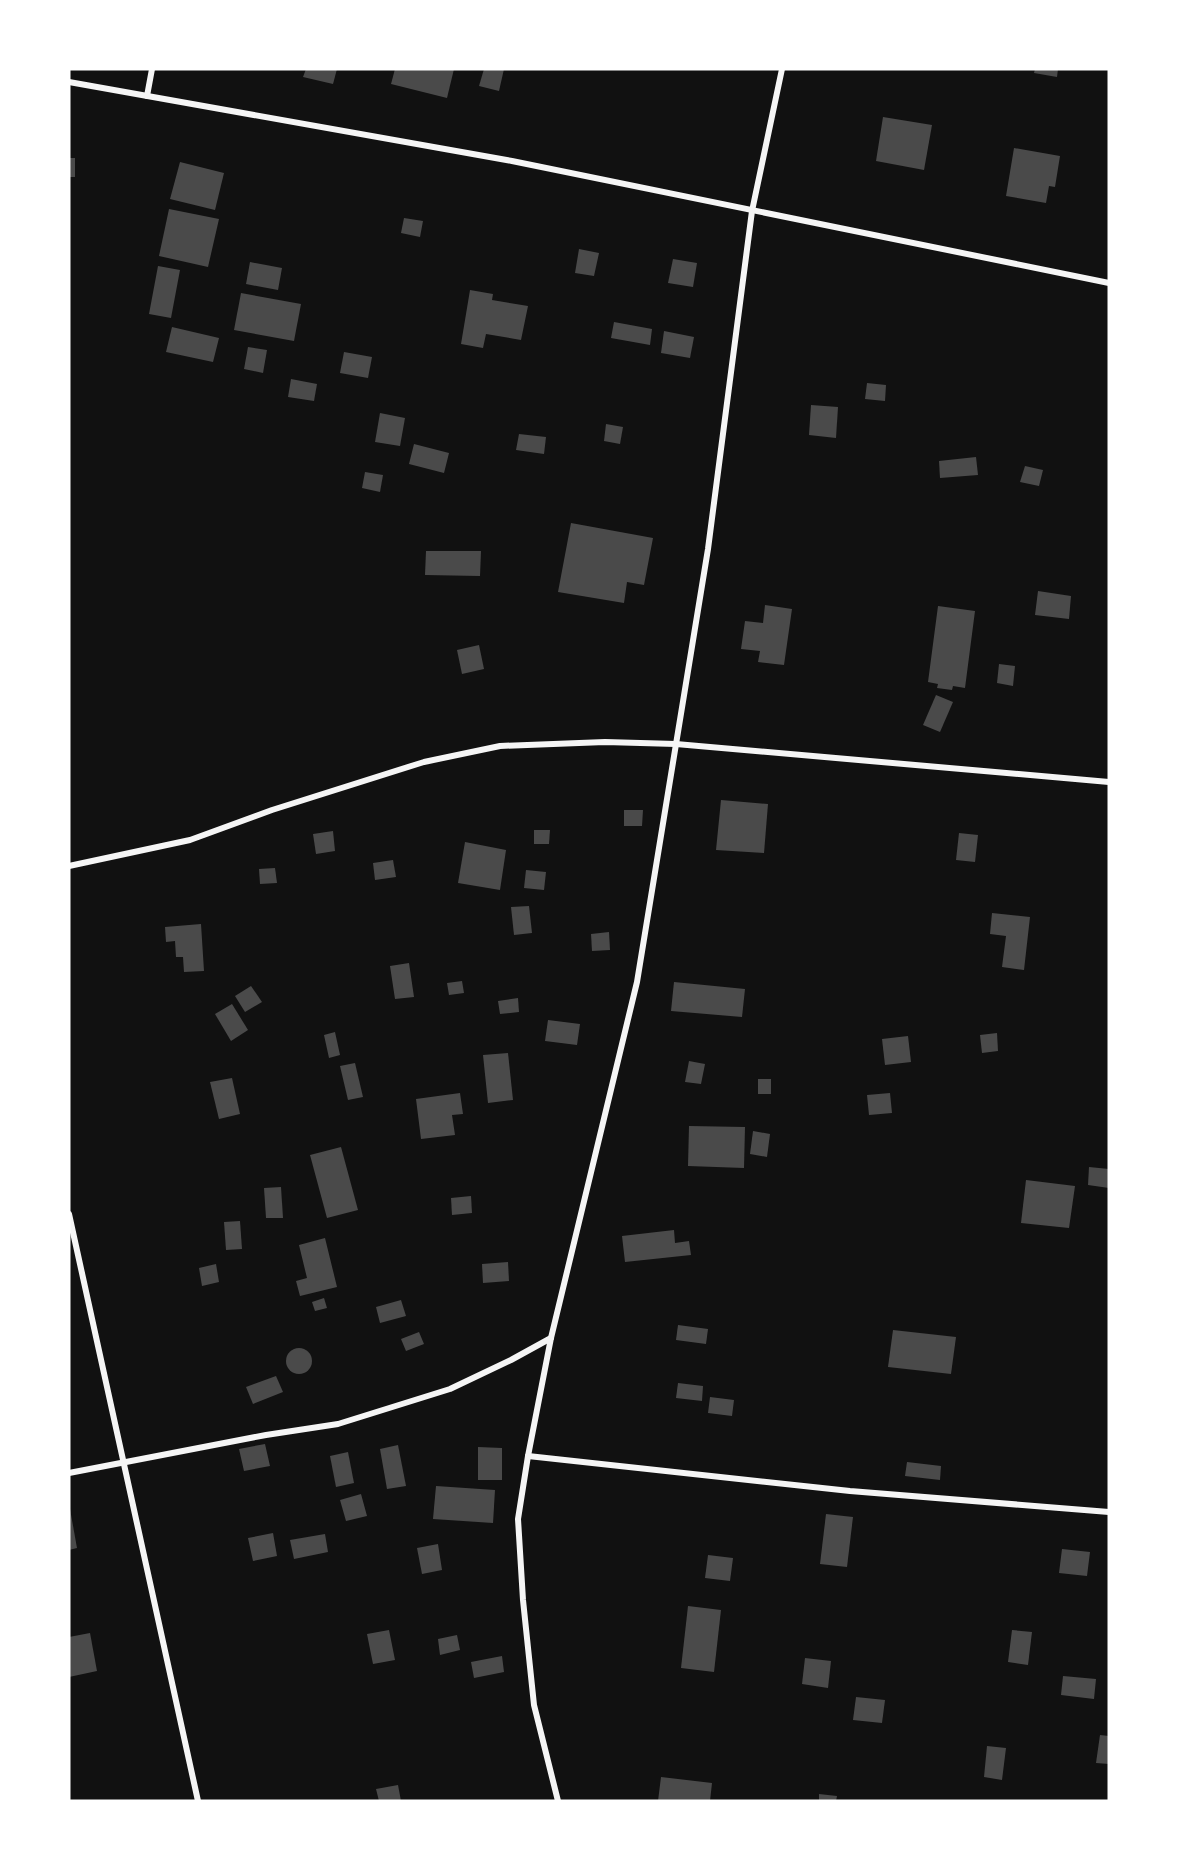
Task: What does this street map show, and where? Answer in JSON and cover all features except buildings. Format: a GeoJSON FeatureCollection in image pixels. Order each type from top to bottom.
{"type":"FeatureCollection","features":[{"type":"Feature","properties":{"kind":"street"},"geometry":{"type":"LineString","coordinates":[[147,96],[152,69]]}},
{"type":"Feature","properties":{"kind":"street"},"geometry":{"type":"LineString","coordinates":[[558,1801],[534,1705],[523,1600],[518,1519],[551,1338],[638,982],[708,549],[752,211],[782,69]]}},
{"type":"Feature","properties":{"kind":"street"},"geometry":{"type":"LineString","coordinates":[[69,82],[512,161],[1109,283]]}},
{"type":"Feature","properties":{"kind":"street"},"geometry":{"type":"LineString","coordinates":[[69,866],[190,840],[272,810],[424,762],[500,746],[606,742],[676,744],[1109,783]]}},
{"type":"Feature","properties":{"kind":"street"},"geometry":{"type":"LineString","coordinates":[[69,1214],[198,1801]]}},
{"type":"Feature","properties":{"kind":"street"},"geometry":{"type":"LineString","coordinates":[[69,1473],[266,1435],[338,1424],[450,1389],[551,1338]]}},
{"type":"Feature","properties":{"kind":"street"},"geometry":{"type":"LineString","coordinates":[[528,1456],[850,1491],[1109,1512]]}}]}
